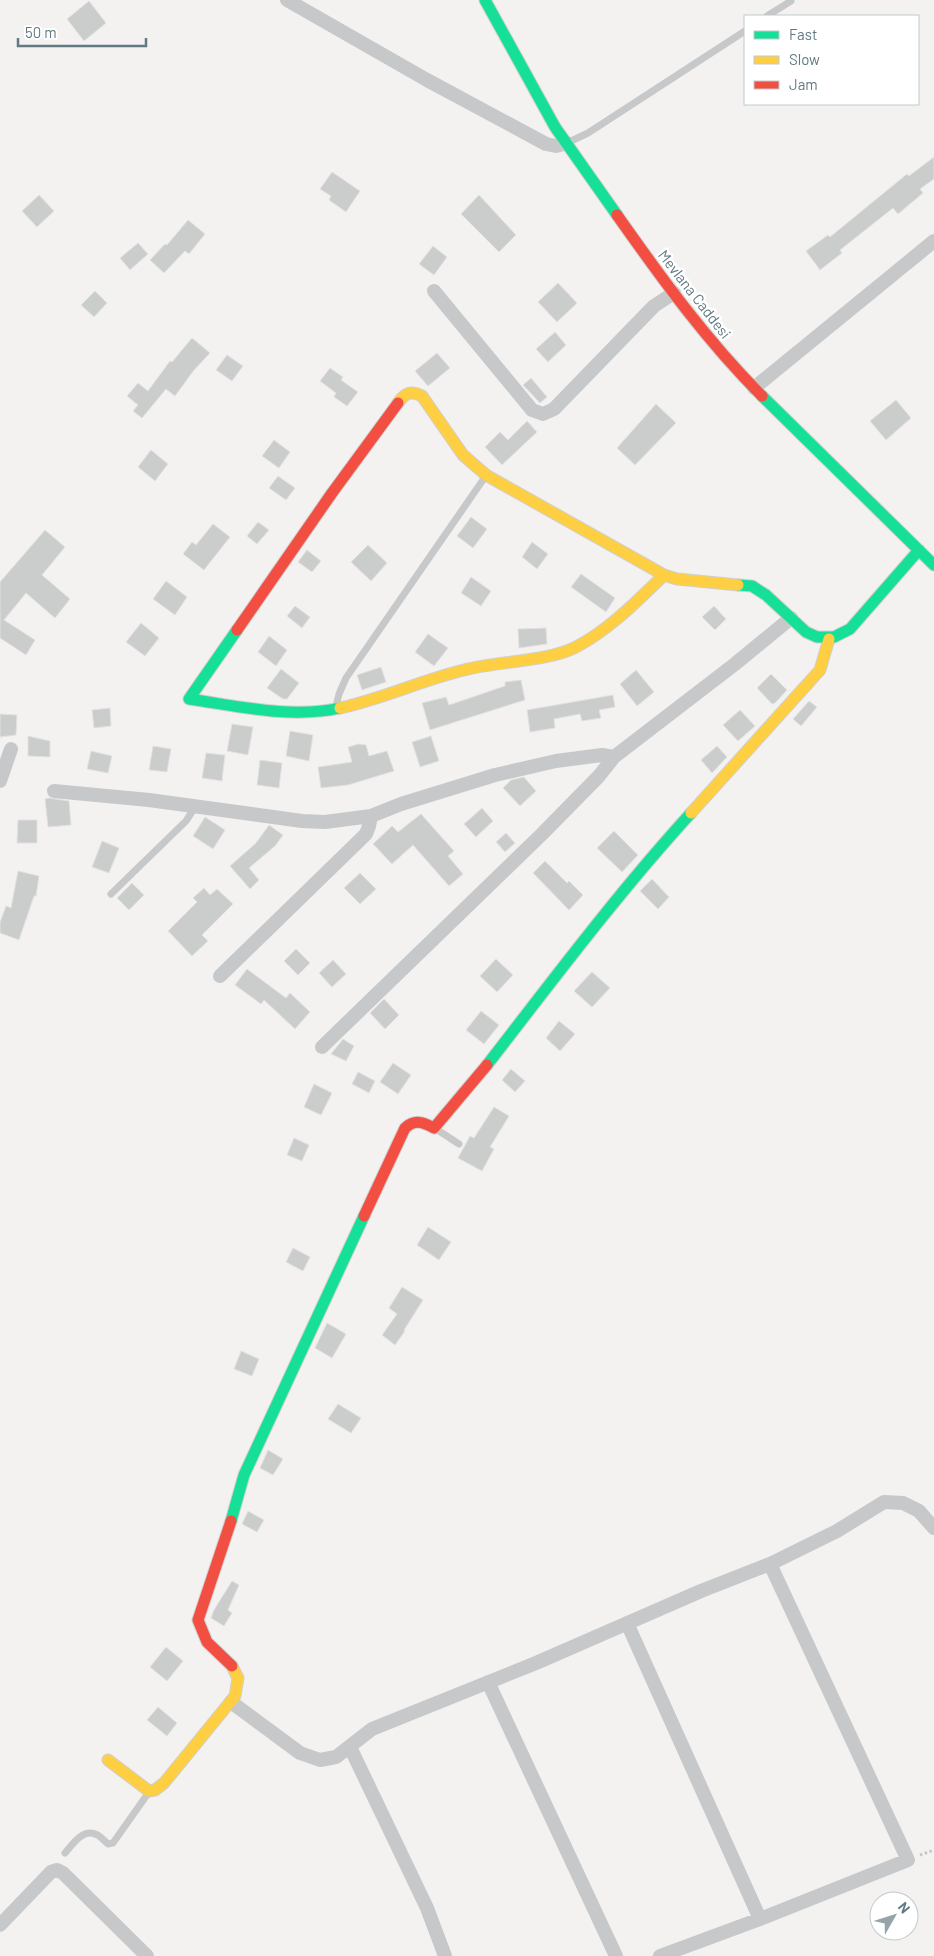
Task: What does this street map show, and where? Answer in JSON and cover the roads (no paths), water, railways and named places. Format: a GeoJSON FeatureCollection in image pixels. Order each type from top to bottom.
{"type":"FeatureCollection","features":[{"type":"Feature","properties":{"kind":"street"},"geometry":{"type":"LineString","coordinates":[[287,0],[427,80],[546,144],[556,146],[567,143]]}},
{"type":"Feature","properties":{"kind":"street","name":"Mevlana Caddesi"},"geometry":{"type":"LineString","coordinates":[[485,0],[556,127],[711,342],[754,388],[934,565]]}},
{"type":"Feature","properties":{"kind":"street"},"geometry":{"type":"LineString","coordinates":[[754,388],[934,241]]}},
{"type":"Feature","properties":{"kind":"street"},"geometry":{"type":"LineString","coordinates":[[434,291],[532,410],[543,414],[554,409],[654,306],[674,293]]}},
{"type":"Feature","properties":{"kind":"street"},"geometry":{"type":"LineString","coordinates":[[664,575],[633,604],[588,639],[563,653],[464,670],[335,709],[306,711],[259,708],[189,699],[332,493],[405,394],[414,392],[422,396],[463,455],[486,475],[664,575],[677,579],[752,586],[766,595],[813,636],[829,639],[837,637],[850,629],[919,550]]}},
{"type":"Feature","properties":{"kind":"street"},"geometry":{"type":"LineString","coordinates":[[322,1047],[542,834],[599,776],[614,757],[736,664],[791,618]]}},
{"type":"Feature","properties":{"kind":"street"},"geometry":{"type":"LineString","coordinates":[[108,1760],[149,1791],[155,1790],[164,1783],[231,1702],[238,1689],[239,1682],[236,1669],[210,1646],[200,1629],[198,1620],[244,1475],[405,1128],[409,1124],[418,1121],[434,1128],[478,1077],[592,930],[656,852],[820,670],[829,639]]}},
{"type":"Feature","properties":{"kind":"street"},"geometry":{"type":"LineString","coordinates":[[0,782],[11,749]]}},
{"type":"Feature","properties":{"kind":"street"},"geometry":{"type":"LineString","coordinates":[[54,790],[149,800],[195,808],[302,821],[325,822],[371,816],[401,804],[495,775],[556,761],[602,755],[614,757]]}},
{"type":"Feature","properties":{"kind":"street"},"geometry":{"type":"LineString","coordinates":[[220,976],[366,834],[370,826],[371,816]]}},
{"type":"Feature","properties":{"kind":"street"},"geometry":{"type":"LineString","coordinates":[[231,1702],[306,1757],[320,1760],[328,1759],[336,1757],[372,1729],[770,1564],[837,1531],[884,1502],[903,1504],[919,1511],[934,1528]]}},
{"type":"Feature","properties":{"kind":"street"},"geometry":{"type":"LineString","coordinates":[[660,1956],[760,1919],[908,1860],[770,1564]]}},
{"type":"Feature","properties":{"kind":"street"},"geometry":{"type":"LineString","coordinates":[[627,1623],[760,1919]]}},
{"type":"Feature","properties":{"kind":"street"},"geometry":{"type":"LineString","coordinates":[[488,1682],[616,1956]]}},
{"type":"Feature","properties":{"kind":"street"},"geometry":{"type":"LineString","coordinates":[[350,1747],[427,1908],[445,1956]]}},
{"type":"Feature","properties":{"kind":"street"},"geometry":{"type":"LineString","coordinates":[[0,1925],[51,1872],[57,1870],[147,1956]]}},
{"type":"Feature","properties":{"kind":"lane"},"geometry":{"type":"LineString","coordinates":[[769,15],[791,1]]}},
{"type":"Feature","properties":{"kind":"lane"},"geometry":{"type":"LineString","coordinates":[[567,143],[588,133],[744,32]]}},
{"type":"Feature","properties":{"kind":"lane"},"geometry":{"type":"LineString","coordinates":[[335,709],[346,678],[486,475]]}},
{"type":"Feature","properties":{"kind":"lane"},"geometry":{"type":"LineString","coordinates":[[111,894],[186,821],[195,808]]}},
{"type":"Feature","properties":{"kind":"lane"},"geometry":{"type":"LineString","coordinates":[[434,1128],[459,1144]]}},
{"type":"Feature","properties":{"kind":"lane"},"geometry":{"type":"LineString","coordinates":[[64,1853],[79,1838],[90,1833],[96,1834],[108,1844],[113,1844],[149,1791]]}}]}
